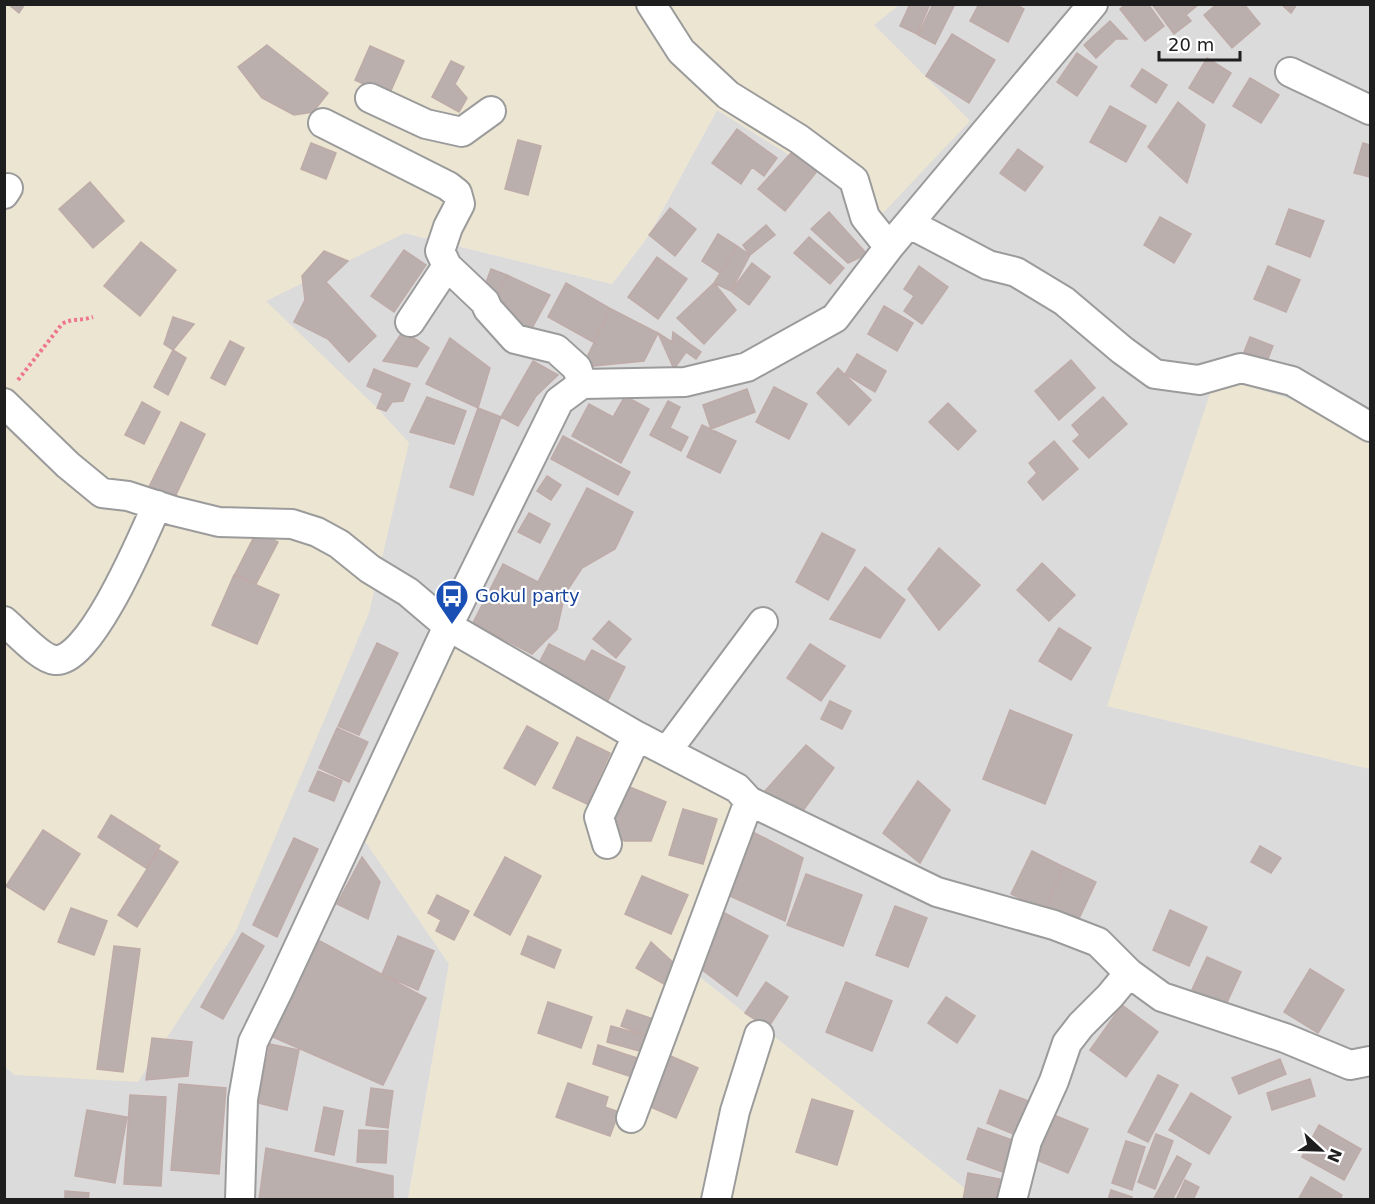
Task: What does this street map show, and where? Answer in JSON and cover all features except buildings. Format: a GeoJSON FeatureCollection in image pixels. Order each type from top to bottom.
{"type":"FeatureCollection","features":[{"type":"Feature","properties":{"kind":"street"},"geometry":{"type":"LineString","coordinates":[[651,4],[681,51],[729,95],[799,139],[854,180],[866,217],[889,247]]}},
{"type":"Feature","properties":{"kind":"street"},"geometry":{"type":"LineString","coordinates":[[240,1200],[243,1099],[253,1042],[448,626],[559,401],[582,384],[685,382],[747,367],[835,318],[889,247],[1093,4]]}},
{"type":"Feature","properties":{"kind":"street"},"geometry":{"type":"LineString","coordinates":[[1290,72],[1371,110]]}},
{"type":"Feature","properties":{"kind":"street"},"geometry":{"type":"LineString","coordinates":[[370,98],[426,124],[462,132],[491,111]]}},
{"type":"Feature","properties":{"kind":"street"},"geometry":{"type":"LineString","coordinates":[[323,123],[448,186],[457,193],[460,204],[448,227],[440,251],[447,266],[485,302],[488,309],[515,339],[556,350],[577,368],[582,384]]}},
{"type":"Feature","properties":{"kind":"street"},"geometry":{"type":"LineString","coordinates":[[397,161],[426,124]]}},
{"type":"Feature","properties":{"kind":"street"},"geometry":{"type":"LineString","coordinates":[[910,224],[988,265],[1016,272],[1064,301],[1122,350],[1155,374],[1198,380],[1241,368],[1292,381],[1371,427]]}},
{"type":"Feature","properties":{"kind":"street"},"geometry":{"type":"LineString","coordinates":[[410,322],[447,266]]}},
{"type":"Feature","properties":{"kind":"street"},"geometry":{"type":"LineString","coordinates":[[11,392],[36,435],[102,493],[128,496],[219,522],[292,524],[317,532],[339,544],[370,569],[408,592],[448,626],[637,736],[737,788],[749,801],[937,892],[1054,925],[1098,942],[1129,973],[1162,998],[1285,1038],[1350,1065],[1371,1061]]}},
{"type":"Feature","properties":{"kind":"street"},"geometry":{"type":"LineString","coordinates":[[4,621],[48,659],[59,661],[73,653],[99,623],[158,506]]}},
{"type":"Feature","properties":{"kind":"street"},"geometry":{"type":"LineString","coordinates":[[667,751],[763,622]]}},
{"type":"Feature","properties":{"kind":"street"},"geometry":{"type":"LineString","coordinates":[[607,844],[599,817],[637,736]]}},
{"type":"Feature","properties":{"kind":"street"},"geometry":{"type":"LineString","coordinates":[[631,1118],[749,801]]}},
{"type":"Feature","properties":{"kind":"street"},"geometry":{"type":"LineString","coordinates":[[1012,1200],[1027,1141],[1054,1081],[1067,1043],[1129,973]]}},
{"type":"Feature","properties":{"kind":"street"},"geometry":{"type":"LineString","coordinates":[[716,1200],[735,1111],[759,1035]]}},
{"type":"Feature","properties":{"kind":"path"},"geometry":{"type":"LineString","coordinates":[[11,392],[62,324],[71,319],[84,320],[93,316]]}},
{"type":"Feature","properties":{"kind":"shaded area"},"geometry":{"type":"Polygon","coordinates":[[[5,5],[899,5],[874,25],[970,121],[883,213],[717,110],[649,235],[612,284],[405,233],[266,301],[377,408],[409,443],[369,613],[235,933],[138,1082],[15,1075],[5,1066],[5,5]]]}},
{"type":"Feature","properties":{"kind":"shaded area"},"geometry":{"type":"Polygon","coordinates":[[[899,5],[1370,5],[1370,425],[1107,706],[1370,769],[1370,1199],[978,1199],[677,959],[365,841],[449,964],[408,1199],[5,1199],[4,1066],[15,1075],[409,443],[377,408],[265,301],[404,233],[612,284],[649,235],[717,110],[883,213],[874,24],[899,5]]]}},
{"type":"Feature","properties":{"kind":"shaded area"},"geometry":{"type":"Polygon","coordinates":[[[1216,375],[1370,425],[1370,769],[1107,706],[1216,375]]]}},
{"type":"Feature","properties":{"kind":"shaded area"},"geometry":{"type":"Polygon","coordinates":[[[448,626],[737,788],[677,959],[978,1199],[408,1199],[449,964],[365,841],[448,626]]]}},
{"type":"Feature","properties":{"kind":"place","name":"Gokul party"},"geometry":{"type":"Point","coordinates":[452,625]}}]}
